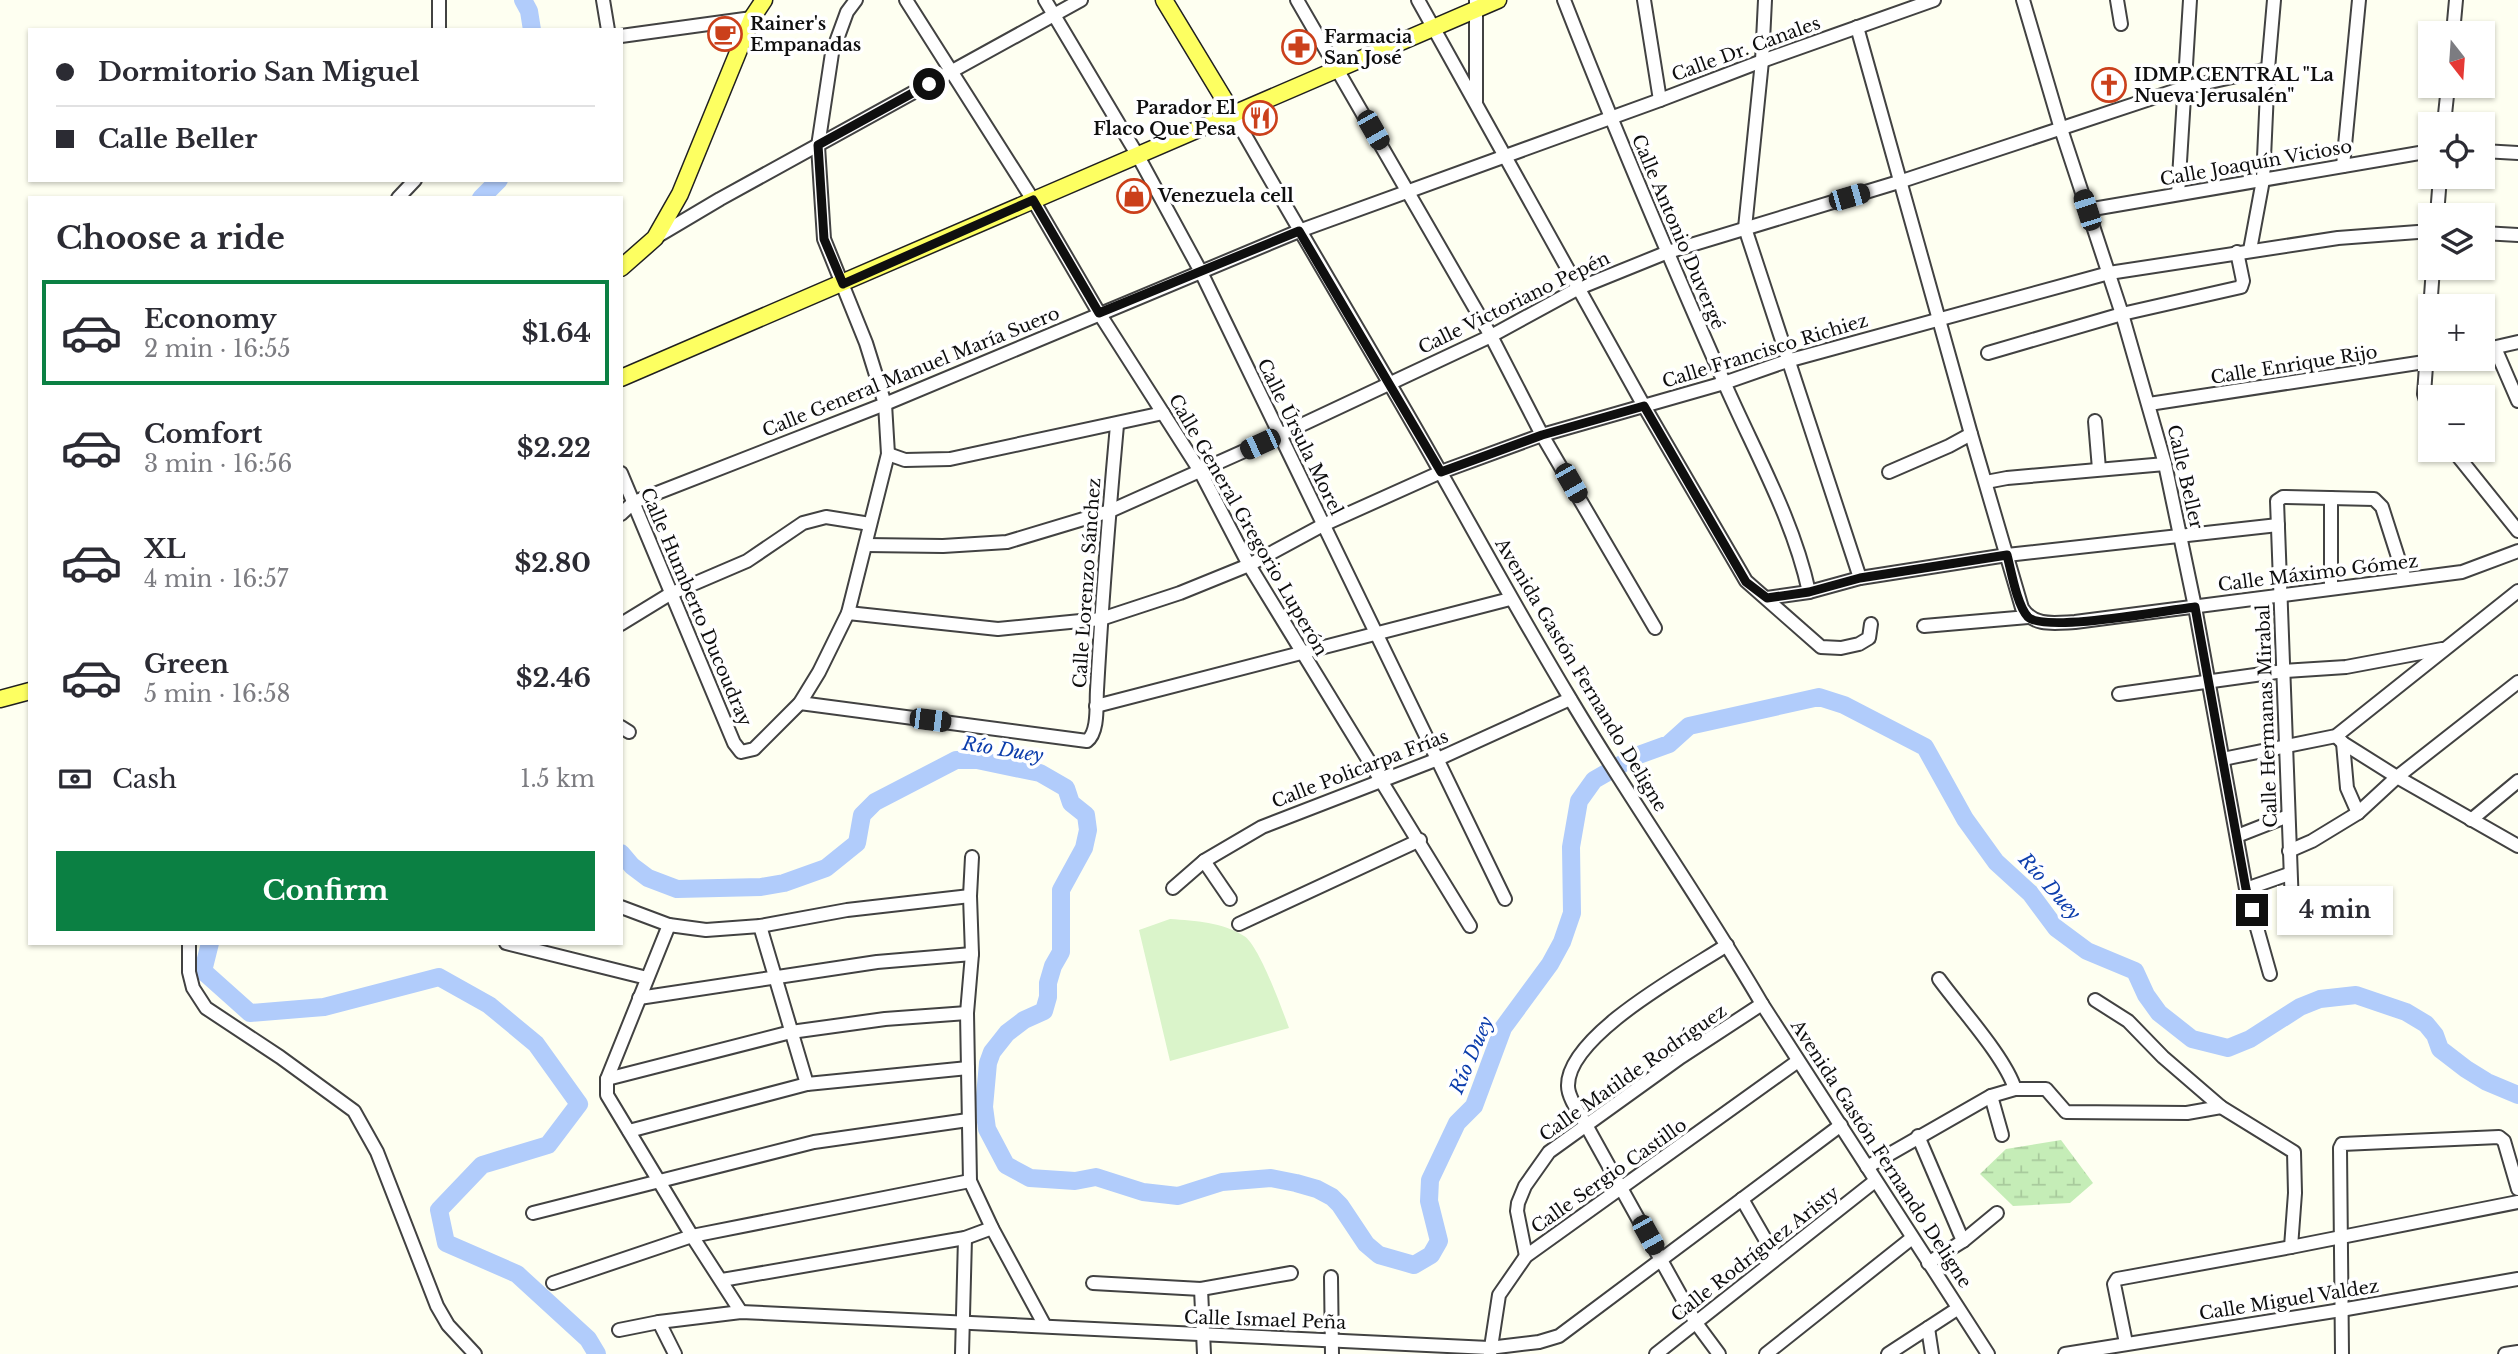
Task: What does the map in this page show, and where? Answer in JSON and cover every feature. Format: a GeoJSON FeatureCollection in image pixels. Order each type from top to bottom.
{"type":"FeatureCollection","features":[{"type":"Feature","properties":{"kind":"main road"},"geometry":{"type":"LineString","coordinates":[[623,266],[655,238],[680,194],[752,18],[764,0]]}},
{"type":"Feature","properties":{"kind":"main road","name":"Avenida Gastón Fernando Deligne"},"geometry":{"type":"LineString","coordinates":[[1164,0],[1233,114]]}},
{"type":"Feature","properties":{"kind":"main road"},"geometry":{"type":"LineString","coordinates":[[623,377],[1434,28],[1476,5],[1498,0]]}},
{"type":"Feature","properties":{"kind":"main road"},"geometry":{"type":"LineString","coordinates":[[0,699],[28,692]]}},
{"type":"Feature","properties":{"kind":"street"},"geometry":{"type":"LineString","coordinates":[[439,0],[439,28]]}},
{"type":"Feature","properties":{"kind":"street"},"geometry":{"type":"LineString","coordinates":[[603,0],[607,28]]}},
{"type":"Feature","properties":{"kind":"street"},"geometry":{"type":"LineString","coordinates":[[800,703],[819,672],[848,613],[888,454],[885,404],[866,343],[824,239],[818,145],[832,53],[847,12],[856,0]]}},
{"type":"Feature","properties":{"kind":"street","name":"Calle General Gregorio Luperón"},"geometry":{"type":"LineString","coordinates":[[906,0],[1200,471],[1249,565],[1470,926]]}},
{"type":"Feature","properties":{"kind":"street","name":"Calle Úrsula Morel"},"geometry":{"type":"LineString","coordinates":[[1045,0],[1138,156],[1201,272],[1506,899]]}},
{"type":"Feature","properties":{"kind":"street"},"geometry":{"type":"LineString","coordinates":[[655,238],[1081,0]]}},
{"type":"Feature","properties":{"kind":"street"},"geometry":{"type":"LineString","coordinates":[[1297,0],[1491,336],[1542,435],[1655,628]]}},
{"type":"Feature","properties":{"kind":"street"},"geometry":{"type":"LineString","coordinates":[[1418,0],[1644,406],[1746,582],[1821,647],[1841,648],[1859,644],[1869,638],[1871,624]]}},
{"type":"Feature","properties":{"kind":"street","name":"Calle Antonio Duvergé"},"geometry":{"type":"LineString","coordinates":[[1564,0],[1610,117],[1724,383],[1792,532],[1809,592]]}},
{"type":"Feature","properties":{"kind":"street"},"geometry":{"type":"LineString","coordinates":[[1644,0],[1660,100]]}},
{"type":"Feature","properties":{"kind":"street"},"geometry":{"type":"LineString","coordinates":[[1765,0],[1762,61],[1745,228],[1860,578]]}},
{"type":"Feature","properties":{"kind":"street","name":"Calle Dr. Canales"},"geometry":{"type":"LineString","coordinates":[[1610,117],[1934,0]]}},
{"type":"Feature","properties":{"kind":"street","name":"Calle Beller"},"geometry":{"type":"LineString","coordinates":[[2022,0],[2122,314],[2165,464],[2195,607],[2246,889],[2270,974]]}},
{"type":"Feature","properties":{"kind":"street"},"geometry":{"type":"LineString","coordinates":[[2118,0],[2121,24]]}},
{"type":"Feature","properties":{"kind":"street"},"geometry":{"type":"LineString","coordinates":[[2178,194],[2190,0]]}},
{"type":"Feature","properties":{"kind":"street"},"geometry":{"type":"LineString","coordinates":[[1988,353],[2122,314],[2241,286],[2244,281],[2244,251],[2263,180],[2274,0]]}},
{"type":"Feature","properties":{"kind":"street"},"geometry":{"type":"LineString","coordinates":[[2343,166],[2359,0]]}},
{"type":"Feature","properties":{"kind":"street"},"geometry":{"type":"LineString","coordinates":[[2454,21],[2456,0]]}},
{"type":"Feature","properties":{"kind":"street"},"geometry":{"type":"LineString","coordinates":[[1476,5],[1476,103]]}},
{"type":"Feature","properties":{"kind":"street"},"geometry":{"type":"LineString","coordinates":[[623,36],[752,18]]}},
{"type":"Feature","properties":{"kind":"street"},"geometry":{"type":"LineString","coordinates":[[1857,27],[1902,181],[1970,435],[2022,607],[2032,619]]}},
{"type":"Feature","properties":{"kind":"street","name":"Calle Victoriano Pepén"},"geometry":{"type":"LineString","coordinates":[[866,545],[943,546],[1007,542],[1110,511],[1491,336],[1579,288],[1668,252],[1902,181],[2183,88],[2268,69]]}},
{"type":"Feature","properties":{"kind":"street","name":"Avenida Gastón Fernando Deligne"},"geometry":{"type":"LineString","coordinates":[[1233,114],[1570,699],[1798,1061],[1988,1354]]}},
{"type":"Feature","properties":{"kind":"street","name":"Calle General Manuel María Suero"},"geometry":{"type":"LineString","coordinates":[[623,512],[634,502],[885,404],[1299,231],[1610,117]]}},
{"type":"Feature","properties":{"kind":"street"},"geometry":{"type":"LineString","coordinates":[[2495,152],[2518,153]]}},
{"type":"Feature","properties":{"kind":"street","name":"Calle Joaquín Vicioso"},"geometry":{"type":"LineString","coordinates":[[2087,210],[2418,153]]}},
{"type":"Feature","properties":{"kind":"street"},"geometry":{"type":"LineString","coordinates":[[400,196],[413,182]]}},
{"type":"Feature","properties":{"kind":"street","name":"Calle Francisco Richiez"},"geometry":{"type":"LineString","coordinates":[[848,613],[998,629],[1101,619],[1180,593],[1249,565],[1323,525],[1441,472],[1542,435],[1724,383],[1787,361],[2109,273],[2338,237],[2418,232]]}},
{"type":"Feature","properties":{"kind":"street"},"geometry":{"type":"LineString","coordinates":[[2495,233],[2518,234]]}},
{"type":"Feature","properties":{"kind":"street"},"geometry":{"type":"LineString","coordinates":[[2495,348],[2518,342]]}},
{"type":"Feature","properties":{"kind":"street"},"geometry":{"type":"LineString","coordinates":[[2495,360],[2518,401]]}},
{"type":"Feature","properties":{"kind":"street","name":"Calle Enrique Rijo"},"geometry":{"type":"LineString","coordinates":[[2149,404],[2418,364]]}},
{"type":"Feature","properties":{"kind":"street"},"geometry":{"type":"LineString","coordinates":[[888,454],[905,460],[950,460],[1163,413]]}},
{"type":"Feature","properties":{"kind":"street"},"geometry":{"type":"LineString","coordinates":[[2095,421],[2099,470]]}},
{"type":"Feature","properties":{"kind":"street","name":"Calle Lorenzo Sánchez"},"geometry":{"type":"LineString","coordinates":[[800,703],[1087,741],[1093,735],[1096,706],[1117,425]]}},
{"type":"Feature","properties":{"kind":"street"},"geometry":{"type":"LineString","coordinates":[[1889,472],[1970,435]]}},
{"type":"Feature","properties":{"kind":"street"},"geometry":{"type":"LineString","coordinates":[[2463,462],[2518,531]]}},
{"type":"Feature","properties":{"kind":"street"},"geometry":{"type":"LineString","coordinates":[[1986,482],[2165,464]]}},
{"type":"Feature","properties":{"kind":"street","name":"Calle Humberto Ducoudray"},"geometry":{"type":"LineString","coordinates":[[623,477],[734,743],[741,752],[754,749],[800,703]]}},
{"type":"Feature","properties":{"kind":"street"},"geometry":{"type":"LineString","coordinates":[[1767,598],[1809,592],[1860,578],[2007,555],[2278,525],[2277,502],[2280,498],[2374,499],[2380,503],[2405,579]]}},
{"type":"Feature","properties":{"kind":"street"},"geometry":{"type":"LineString","coordinates":[[2331,499],[2331,588]]}},
{"type":"Feature","properties":{"kind":"street"},"geometry":{"type":"LineString","coordinates":[[623,623],[670,594],[747,561],[803,523],[826,517],[870,524]]}},
{"type":"Feature","properties":{"kind":"street","name":"Calle Hermanas Mirabal"},"geometry":{"type":"LineString","coordinates":[[2278,525],[2292,906]]}},
{"type":"Feature","properties":{"kind":"street","name":"Calle Máximo Gómez"},"geometry":{"type":"LineString","coordinates":[[1924,626],[2032,619],[2050,623],[2075,622],[2195,607],[2462,572],[2518,551]]}},
{"type":"Feature","properties":{"kind":"street"},"geometry":{"type":"LineString","coordinates":[[2223,760],[2339,739],[2518,591]]}},
{"type":"Feature","properties":{"kind":"street"},"geometry":{"type":"LineString","coordinates":[[1096,706],[1510,599]]}},
{"type":"Feature","properties":{"kind":"street"},"geometry":{"type":"LineString","coordinates":[[2119,694],[2284,671],[2346,667],[2446,648]]}},
{"type":"Feature","properties":{"kind":"street"},"geometry":{"type":"LineString","coordinates":[[2289,851],[2312,841],[2358,813],[2397,778],[2518,682]]}},
{"type":"Feature","properties":{"kind":"street","name":"Calle Policarpa Frías"},"geometry":{"type":"LineString","coordinates":[[1172,888],[1204,861],[1262,827],[1438,759],[1570,699]]}},
{"type":"Feature","properties":{"kind":"street"},"geometry":{"type":"LineString","coordinates":[[2339,739],[2397,778],[2518,846]]}},
{"type":"Feature","properties":{"kind":"street"},"geometry":{"type":"LineString","coordinates":[[2339,739],[2347,788],[2358,813]]}},
{"type":"Feature","properties":{"kind":"street"},"geometry":{"type":"LineString","coordinates":[[2471,820],[2518,781]]}},
{"type":"Feature","properties":{"kind":"street"},"geometry":{"type":"LineString","coordinates":[[2237,836],[2288,816]]}},
{"type":"Feature","properties":{"kind":"street"},"geometry":{"type":"LineString","coordinates":[[1239,925],[1420,841]]}},
{"type":"Feature","properties":{"kind":"street"},"geometry":{"type":"LineString","coordinates":[[972,857],[972,954],[967,1013],[970,1181],[1045,1326]]}},
{"type":"Feature","properties":{"kind":"street"},"geometry":{"type":"LineString","coordinates":[[1204,861],[1230,899]]}},
{"type":"Feature","properties":{"kind":"street"},"geometry":{"type":"LineString","coordinates":[[2246,889],[2290,874]]}},
{"type":"Feature","properties":{"kind":"street"},"geometry":{"type":"LineString","coordinates":[[623,909],[668,925],[706,930],[760,926],[848,910],[970,895]]}},
{"type":"Feature","properties":{"kind":"street"},"geometry":{"type":"LineString","coordinates":[[668,925],[607,1079],[607,1095],[741,1312]]}},
{"type":"Feature","properties":{"kind":"street"},"geometry":{"type":"LineString","coordinates":[[760,926],[807,1084]]}},
{"type":"Feature","properties":{"kind":"street"},"geometry":{"type":"LineString","coordinates":[[189,945],[189,972],[193,988],[206,1008],[354,1111],[377,1152],[437,1306],[448,1325],[475,1354]]}},
{"type":"Feature","properties":{"kind":"street"},"geometry":{"type":"LineString","coordinates":[[514,945],[647,978]]}},
{"type":"Feature","properties":{"kind":"street"},"geometry":{"type":"LineString","coordinates":[[1718,1354],[1696,1323],[1586,1125],[1570,1094],[1568,1084],[1572,1070],[1595,1035],[1623,1013],[1727,945]]}},
{"type":"Feature","properties":{"kind":"street"},"geometry":{"type":"LineString","coordinates":[[639,998],[877,962],[972,954]]}},
{"type":"Feature","properties":{"kind":"street"},"geometry":{"type":"LineString","coordinates":[[1939,979],[2000,1060],[2015,1089]]}},
{"type":"Feature","properties":{"kind":"street"},"geometry":{"type":"LineString","coordinates":[[2095,1000],[2128,1021],[2163,1057],[2221,1107],[2294,1152],[2295,1193],[2291,1247]]}},
{"type":"Feature","properties":{"kind":"street","name":"Calle Matilde Rodríguez"},"geometry":{"type":"LineString","coordinates":[[1527,1256],[1517,1211],[1525,1186],[1549,1152],[1762,1004]]}},
{"type":"Feature","properties":{"kind":"street"},"geometry":{"type":"LineString","coordinates":[[607,1079],[791,1032],[885,1019],[967,1013]]}},
{"type":"Feature","properties":{"kind":"street","name":"Calle Sergio Castillo"},"geometry":{"type":"LineString","coordinates":[[1489,1351],[1500,1292],[1527,1256],[1798,1061]]}},
{"type":"Feature","properties":{"kind":"street"},"geometry":{"type":"LineString","coordinates":[[629,1131],[807,1084],[968,1068]]}},
{"type":"Feature","properties":{"kind":"street"},"geometry":{"type":"LineString","coordinates":[[1867,1167],[1991,1097],[2015,1089],[2046,1089],[2066,1112],[2187,1113],[2221,1107]]}},
{"type":"Feature","properties":{"kind":"street"},"geometry":{"type":"LineString","coordinates":[[1991,1097],[2002,1135]]}},
{"type":"Feature","properties":{"kind":"street"},"geometry":{"type":"LineString","coordinates":[[533,1213],[814,1142],[968,1120]]}},
{"type":"Feature","properties":{"kind":"street","name":"Calle Ismael Peña"},"geometry":{"type":"LineString","coordinates":[[619,1330],[741,1312],[1203,1336],[1332,1340],[1489,1351],[1559,1336],[1841,1125]]}},
{"type":"Feature","properties":{"kind":"street"},"geometry":{"type":"LineString","coordinates":[[1918,1136],[1963,1241]]}},
{"type":"Feature","properties":{"kind":"street"},"geometry":{"type":"LineString","coordinates":[[2342,1354],[2342,1144],[2499,1138],[2504,1141],[2518,1189]]}},
{"type":"Feature","properties":{"kind":"street"},"geometry":{"type":"LineString","coordinates":[[553,1283],[692,1236],[970,1181]]}},
{"type":"Feature","properties":{"kind":"street","name":"Calle Rodríguez Aristy"},"geometry":{"type":"LineString","coordinates":[[1656,1354],[1875,1181]]}},
{"type":"Feature","properties":{"kind":"street"},"geometry":{"type":"LineString","coordinates":[[1742,1199],[1776,1258]]}},
{"type":"Feature","properties":{"kind":"street"},"geometry":{"type":"LineString","coordinates":[[2126,1343],[2114,1284],[2117,1279],[2518,1202]]}},
{"type":"Feature","properties":{"kind":"street"},"geometry":{"type":"LineString","coordinates":[[1928,1263],[1963,1241],[1997,1213]]}},
{"type":"Feature","properties":{"kind":"street"},"geometry":{"type":"LineString","coordinates":[[722,1280],[965,1238],[992,1228]]}},
{"type":"Feature","properties":{"kind":"street"},"geometry":{"type":"LineString","coordinates":[[962,1354],[965,1238]]}},
{"type":"Feature","properties":{"kind":"street"},"geometry":{"type":"LineString","coordinates":[[1766,1354],[1912,1238]]}},
{"type":"Feature","properties":{"kind":"street"},"geometry":{"type":"LineString","coordinates":[[1093,1283],[1200,1289],[1291,1273]]}},
{"type":"Feature","properties":{"kind":"street"},"geometry":{"type":"LineString","coordinates":[[1331,1277],[1332,1354]]}},
{"type":"Feature","properties":{"kind":"street","name":"Calle Miguel Valdez"},"geometry":{"type":"LineString","coordinates":[[2065,1354],[2518,1279]]}},
{"type":"Feature","properties":{"kind":"street"},"geometry":{"type":"LineString","coordinates":[[1200,1289],[1204,1354]]}},
{"type":"Feature","properties":{"kind":"street"},"geometry":{"type":"LineString","coordinates":[[1888,1354],[1957,1309]]}},
{"type":"Feature","properties":{"kind":"street"},"geometry":{"type":"LineString","coordinates":[[659,1322],[675,1354]]}},
{"type":"Feature","properties":{"kind":"street"},"geometry":{"type":"LineString","coordinates":[[1928,1328],[1932,1354]]}},
{"type":"Feature","properties":{"kind":"street"},"geometry":{"type":"LineString","coordinates":[[2505,1354],[2518,1352]]}},
{"type":"Feature","properties":{"kind":"green space"},"geometry":{"type":"Polygon","coordinates":[[[1170,919],[1218,925],[1244,936],[1263,964],[1289,1028],[1170,1061],[1139,930],[1170,919]]]}},
{"type":"Feature","properties":{"kind":"green space"},"geometry":{"type":"Polygon","coordinates":[[[2061,1140],[2093,1183],[2070,1203],[2013,1206],[1980,1174],[2006,1149],[2061,1140]]]}},
{"type":"Feature","properties":{"kind":"waterway"},"geometry":{"type":"LineString","coordinates":[[523,0],[529,11],[532,28]]}},
{"type":"Feature","properties":{"kind":"waterway"},"geometry":{"type":"LineString","coordinates":[[483,196],[497,182]]}},
{"type":"Feature","properties":{"kind":"waterway","name":"Río Duey"},"geometry":{"type":"LineString","coordinates":[[623,855],[648,878],[677,889],[761,887],[784,883],[826,868],[857,843],[862,815],[875,802],[956,760],[977,760],[1040,773],[1066,788],[1071,803],[1086,815],[1088,830],[1084,848],[1061,890],[1061,952],[1048,983],[1044,1011],[1024,1020],[1007,1033],[992,1052],[988,1063],[984,1107],[987,1129],[1006,1165],[1030,1178],[1075,1181],[1096,1177],[1143,1192],[1178,1196],[1222,1182],[1271,1178],[1296,1183],[1332,1197],[1366,1244],[1379,1255],[1414,1265],[1431,1255],[1439,1241],[1429,1201],[1430,1180],[1457,1123],[1474,1106],[1503,1028],[1550,964],[1562,942],[1572,913],[1571,847],[1579,801],[1594,780],[1636,756],[1669,744],[1689,726],[1819,697],[1844,705],[1925,747],[1965,819],[1996,862],[2030,893],[2056,928],[2087,951],[2135,971],[2146,995],[2159,1013],[2192,1039],[2228,1048],[2250,1039],[2300,1007],[2320,999],[2356,995],[2406,1012],[2426,1024],[2435,1035],[2440,1049],[2487,1082],[2518,1095]]}},
{"type":"Feature","properties":{"kind":"waterway"},"geometry":{"type":"LineString","coordinates":[[210,945],[203,971],[250,1013],[324,1007],[439,977],[489,1005],[536,1044],[579,1104],[548,1145],[482,1165],[439,1210],[446,1243],[517,1274],[588,1339],[597,1354]]}},
{"type":"Feature","properties":{"kind":"place","name":"Rainer's Empanadas"},"geometry":{"type":"Point","coordinates":[725,34]}},
{"type":"Feature","properties":{"kind":"place","name":"Farmacia San José"},"geometry":{"type":"Point","coordinates":[1299,47]}},
{"type":"Feature","properties":{"kind":"place","name":"IDMP CENTRAL \"La Nueva Jerusalén\""},"geometry":{"type":"Point","coordinates":[2109,85]}},
{"type":"Feature","properties":{"kind":"place","name":"Parador El Flaco Que Pesa"},"geometry":{"type":"Point","coordinates":[1260,118]}},
{"type":"Feature","properties":{"kind":"place","name":"Venezuela cell"},"geometry":{"type":"Point","coordinates":[1134,196]}},
{"type":"Feature","properties":{"kind":"route"},"geometry":{"type":"LineString","coordinates":[[929,84],[818,145],[824,239],[843,284],[1033,200],[1099,313],[1299,231],[1441,472],[1542,435],[1644,406],[1746,582],[1767,598],[1809,592],[1860,578],[2007,555],[2022,607],[2028,617],[2035,621],[2075,622],[2195,607],[2252,910]]}}]}
